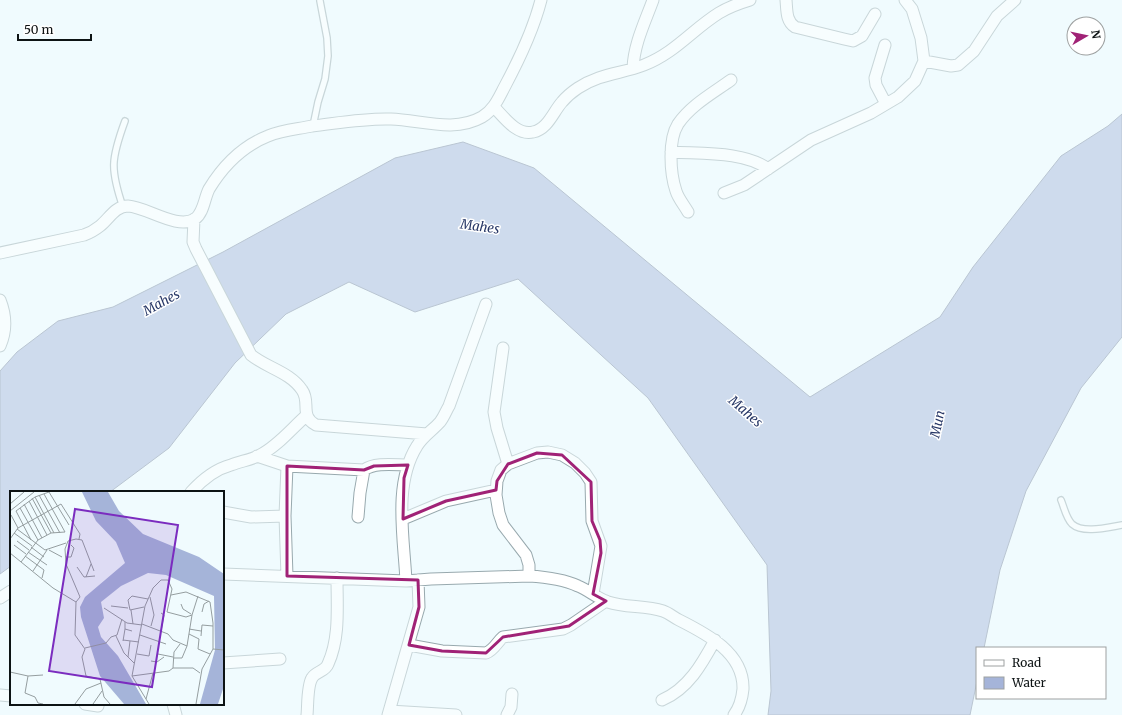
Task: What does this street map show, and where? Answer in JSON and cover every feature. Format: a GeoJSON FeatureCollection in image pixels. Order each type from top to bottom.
{"type":"FeatureCollection","features":[{"type":"Feature","properties":{"kind":"street"},"geometry":{"type":"LineString","coordinates":[[5,252],[89,233],[100,226],[116,209],[128,206],[160,217],[188,222],[194,219],[202,210],[207,192],[218,175],[231,161],[244,149],[269,135],[313,126],[377,119],[447,125],[464,124],[483,117],[494,107],[525,48],[536,21],[541,0]]}},
{"type":"Feature","properties":{"kind":"street"},"geometry":{"type":"LineString","coordinates":[[633,68],[633,57],[636,45],[653,0]]}},
{"type":"Feature","properties":{"kind":"street"},"geometry":{"type":"LineString","coordinates":[[494,107],[516,129],[525,132],[533,132],[547,123],[561,103],[571,93],[586,83],[601,76],[644,65],[681,44],[720,13],[739,3],[750,0]]}},
{"type":"Feature","properties":{"kind":"street"},"geometry":{"type":"LineString","coordinates":[[786,0],[788,18],[795,28],[844,40],[853,41],[862,36],[875,14]]}},
{"type":"Feature","properties":{"kind":"street"},"geometry":{"type":"LineString","coordinates":[[724,193],[744,185],[811,140],[871,113],[898,97],[915,81],[924,61],[921,38],[912,9],[905,0]]}},
{"type":"Feature","properties":{"kind":"street"},"geometry":{"type":"LineString","coordinates":[[924,61],[951,66],[958,65],[974,51],[996,16],[1015,0]]}},
{"type":"Feature","properties":{"kind":"street"},"geometry":{"type":"LineString","coordinates":[[885,46],[875,78],[876,85],[886,104]]}},
{"type":"Feature","properties":{"kind":"street"},"geometry":{"type":"LineString","coordinates":[[688,212],[676,192],[673,179],[671,152],[674,135],[678,124],[696,105],[731,80]]}},
{"type":"Feature","properties":{"kind":"street"},"geometry":{"type":"LineString","coordinates":[[671,152],[740,157],[760,164],[768,169]]}},
{"type":"Feature","properties":{"kind":"street"},"geometry":{"type":"LineString","coordinates":[[194,219],[193,242],[251,355],[297,383],[305,394],[307,415],[310,422],[316,425],[427,434]]}},
{"type":"Feature","properties":{"kind":"street"},"geometry":{"type":"LineString","coordinates":[[0,300],[5,326],[4,336],[0,346]]}},
{"type":"Feature","properties":{"kind":"street"},"geometry":{"type":"LineString","coordinates":[[406,581],[402,501],[404,478],[408,464],[418,445],[441,421],[449,406],[486,304]]}},
{"type":"Feature","properties":{"kind":"street"},"geometry":{"type":"LineString","coordinates":[[503,348],[494,412],[499,436],[508,464]]}},
{"type":"Feature","properties":{"kind":"street"},"geometry":{"type":"LineString","coordinates":[[191,491],[219,470],[257,456],[270,449],[307,415]]}},
{"type":"Feature","properties":{"kind":"street"},"geometry":{"type":"LineString","coordinates":[[529,576],[529,565],[526,555],[503,525],[499,513],[496,480],[501,470],[508,464],[538,453],[548,452],[562,454],[575,463],[585,473],[591,482],[592,521],[602,546],[593,594]]}},
{"type":"Feature","properties":{"kind":"street"},"geometry":{"type":"LineString","coordinates":[[257,456],[287,466],[364,470],[368,467],[374,466],[408,464]]}},
{"type":"Feature","properties":{"kind":"street"},"geometry":{"type":"LineString","coordinates":[[287,466],[285,516],[287,576]]}},
{"type":"Feature","properties":{"kind":"street"},"geometry":{"type":"LineString","coordinates":[[358,517],[364,470]]}},
{"type":"Feature","properties":{"kind":"street"},"geometry":{"type":"LineString","coordinates":[[403,519],[446,501],[496,490]]}},
{"type":"Feature","properties":{"kind":"street"},"geometry":{"type":"LineString","coordinates":[[224,512],[251,517],[285,516]]}},
{"type":"Feature","properties":{"kind":"street"},"geometry":{"type":"LineString","coordinates":[[224,574],[406,581],[529,576],[570,583],[606,602],[621,606],[654,608],[663,611],[715,640],[726,650],[735,662],[743,684],[742,700],[734,715]]}},
{"type":"Feature","properties":{"kind":"street"},"geometry":{"type":"LineString","coordinates":[[307,715],[312,678],[328,666],[336,639],[337,578]]}},
{"type":"Feature","properties":{"kind":"street"},"geometry":{"type":"LineString","coordinates":[[418,580],[419,607],[389,713],[456,715]]}},
{"type":"Feature","properties":{"kind":"street"},"geometry":{"type":"LineString","coordinates":[[0,598],[10,591]]}},
{"type":"Feature","properties":{"kind":"street"},"geometry":{"type":"LineString","coordinates":[[409,645],[442,651],[486,653],[491,651],[503,637],[555,630],[569,626],[606,602]]}},
{"type":"Feature","properties":{"kind":"street"},"geometry":{"type":"LineString","coordinates":[[662,700],[669,697],[685,685],[696,673],[715,640]]}},
{"type":"Feature","properties":{"kind":"street"},"geometry":{"type":"LineString","coordinates":[[224,663],[280,659]]}},
{"type":"Feature","properties":{"kind":"street"},"geometry":{"type":"LineString","coordinates":[[507,715],[511,707],[512,694]]}},
{"type":"Feature","properties":{"kind":"street"},"geometry":{"type":"LineString","coordinates":[[0,695],[10,696]]}},
{"type":"Feature","properties":{"kind":"street"},"geometry":{"type":"LineString","coordinates":[[88,705],[99,708]]}},
{"type":"Feature","properties":{"kind":"street"},"geometry":{"type":"LineString","coordinates":[[173,705],[176,715]]}},
{"type":"Feature","properties":{"kind":"lane"},"geometry":{"type":"LineString","coordinates":[[313,126],[325,79],[328,56],[327,38],[320,1]]}},
{"type":"Feature","properties":{"kind":"lane"},"geometry":{"type":"LineString","coordinates":[[123,207],[113,174],[113,160],[116,146],[125,121]]}},
{"type":"Feature","properties":{"kind":"lane"},"geometry":{"type":"LineString","coordinates":[[1061,500],[1066,515],[1072,524],[1082,528],[1096,529],[1122,525]]}},
{"type":"Feature","properties":{"kind":"highlighted area"},"geometry":{"type":"Polygon","coordinates":[[[537,453],[562,455],[591,482],[592,521],[600,540],[601,553],[593,594],[606,601],[569,626],[503,637],[486,653],[442,651],[409,645],[419,607],[418,580],[287,576],[287,466],[364,470],[374,466],[408,465],[404,478],[403,519],[446,501],[496,490],[497,481],[508,464],[537,453]]]}},
{"type":"Feature","properties":{"kind":"water"},"geometry":{"type":"Polygon","coordinates":[[[1122,114],[1122,337],[1081,388],[1026,491],[1000,570],[984,647],[976,647],[976,686],[970,715],[768,715],[771,691],[767,565],[648,398],[518,279],[415,312],[349,282],[286,314],[235,363],[169,448],[111,491],[10,491],[10,567],[0,574],[0,371],[17,352],[58,321],[113,307],[223,252],[395,158],[463,142],[534,168],[810,397],[940,317],[973,267],[1061,156],[1108,126],[1122,114]]]}},
{"type":"Feature","properties":{"kind":"water label","name":"Mahes"},"geometry":{"type":"Point","coordinates":[480,226]}},
{"type":"Feature","properties":{"kind":"water label","name":"Mahes"},"geometry":{"type":"Point","coordinates":[161,302]}},
{"type":"Feature","properties":{"kind":"water label","name":"Mahes"},"geometry":{"type":"Point","coordinates":[746,411]}},
{"type":"Feature","properties":{"kind":"water label","name":"Mun"},"geometry":{"type":"Point","coordinates":[937,424]}}]}
